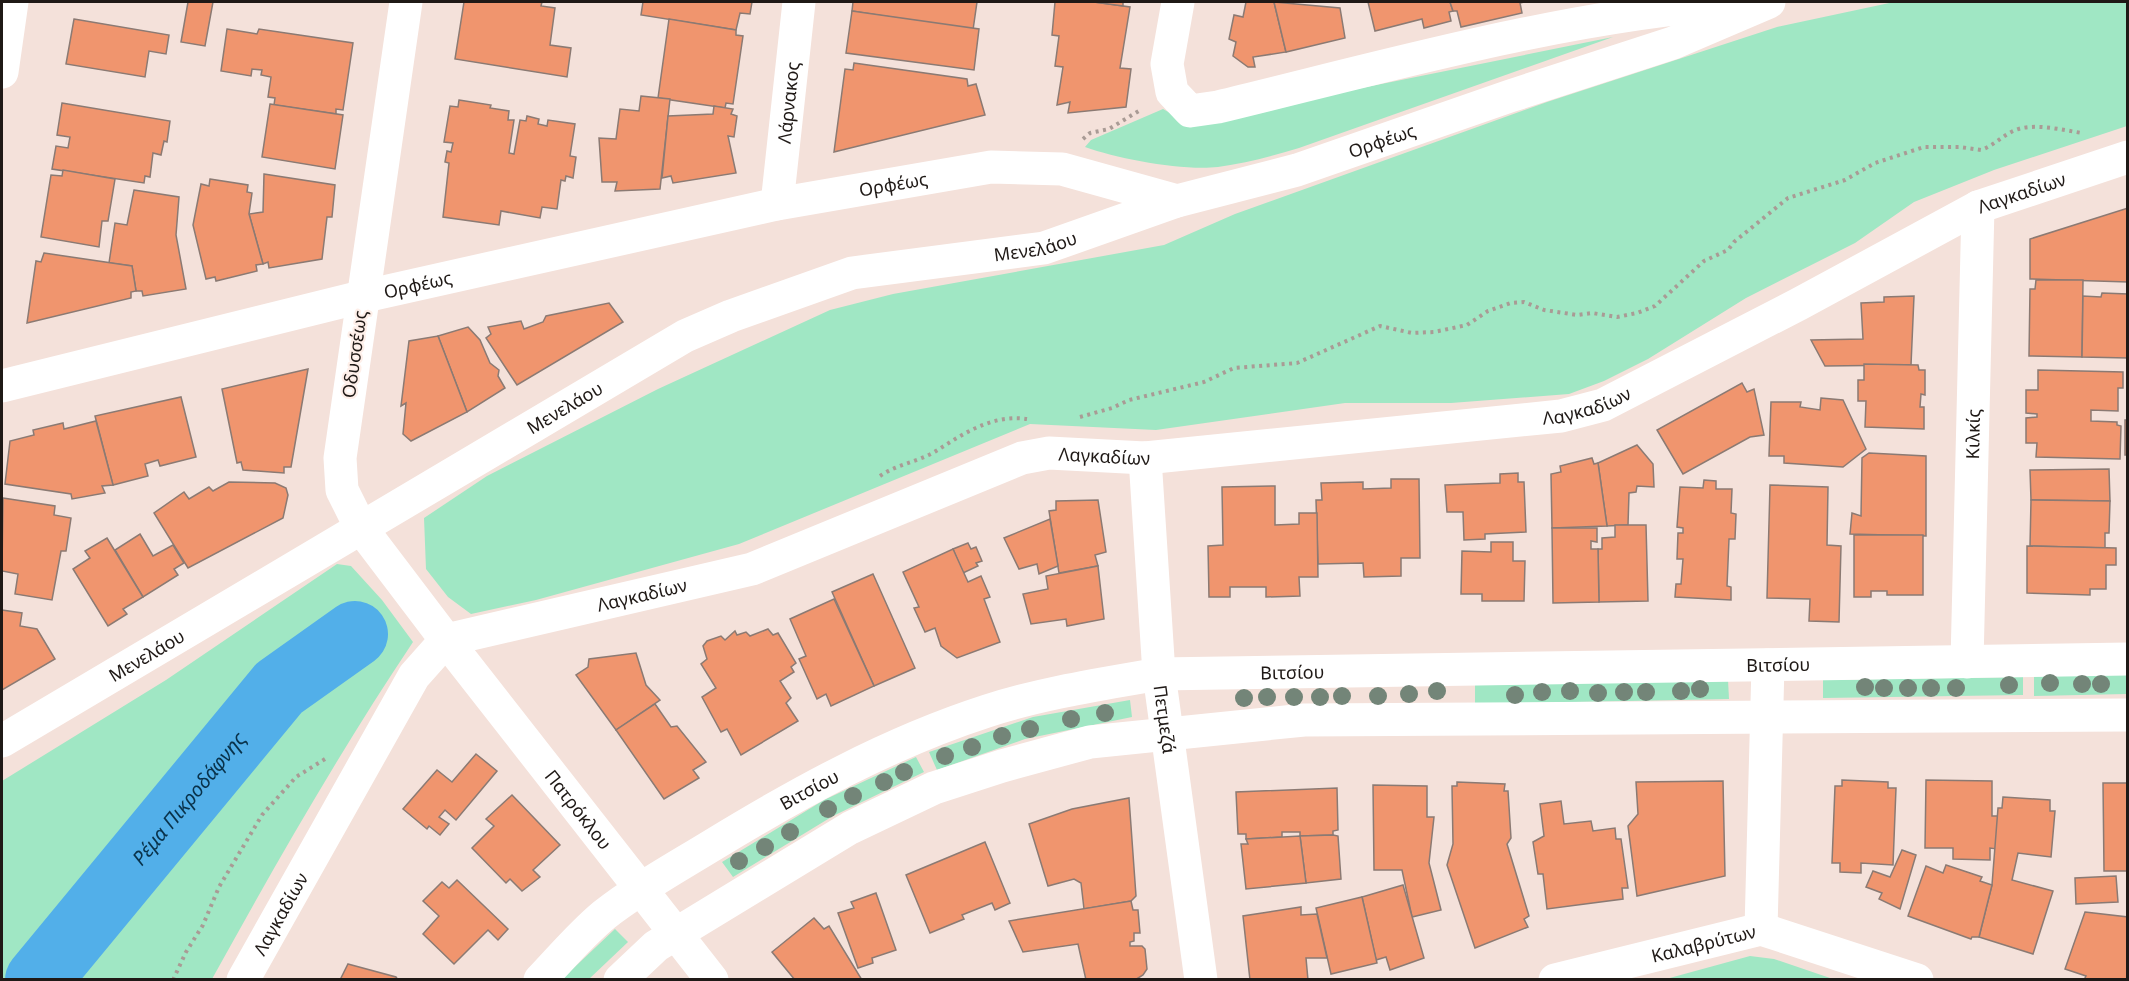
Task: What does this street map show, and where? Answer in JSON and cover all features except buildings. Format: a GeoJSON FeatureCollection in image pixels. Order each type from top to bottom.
{"type":"FeatureCollection","features":[{"type":"Feature","properties":{"kind":"street"},"geometry":{"type":"LineString","coordinates":[[2,72],[12,2]]}},
{"type":"Feature","properties":{"kind":"street","name":"Οδυσσέως"},"geometry":{"type":"LineString","coordinates":[[406,2],[361,297],[340,458],[342,490],[361,528],[446,640]]}},
{"type":"Feature","properties":{"kind":"street","name":"Λάρνακος"},"geometry":{"type":"LineString","coordinates":[[777,204],[799,2]]}},
{"type":"Feature","properties":{"kind":"street"},"geometry":{"type":"LineString","coordinates":[[1178,2],[1167,64],[1181,101],[1218,106],[1566,13],[1744,2]]}},
{"type":"Feature","properties":{"kind":"street","name":"Ορφέως"},"geometry":{"type":"LineString","coordinates":[[2,386],[361,297],[777,204],[991,167],[1062,169],[1177,201],[1296,170],[1672,43],[1769,2]]}},
{"type":"Feature","properties":{"kind":"street","name":"Λαγκαδίων"},"geometry":{"type":"LineString","coordinates":[[243,980],[414,676],[446,640],[752,569],[1022,458],[1049,453],[1145,458],[1561,416],[1603,405],[1799,304],[1978,207],[2127,157]]}},
{"type":"Feature","properties":{"kind":"street","name":"Μενελάου"},"geometry":{"type":"LineString","coordinates":[[2,741],[685,336],[731,316],[852,273],[1044,248],[1177,201]]}},
{"type":"Feature","properties":{"kind":"street","name":"Κιλκίς"},"geometry":{"type":"LineString","coordinates":[[1967,662],[1978,207]]}},
{"type":"Feature","properties":{"kind":"street","name":"Πετμεζά"},"geometry":{"type":"LineString","coordinates":[[1145,458],[1159,674],[1201,980]]}},
{"type":"Feature","properties":{"kind":"street","name":"Πατρόκλου"},"geometry":{"type":"LineString","coordinates":[[446,640],[712,980]]}},
{"type":"Feature","properties":{"kind":"street","name":"Βιτσίου"},"geometry":{"type":"LineString","coordinates":[[540,980],[603,916],[642,888],[745,825],[848,768],[925,732],[989,710],[1084,687],[1159,674],[2127,659]]}},
{"type":"Feature","properties":{"kind":"street"},"geometry":{"type":"LineString","coordinates":[[1761,930],[1768,665]]}},
{"type":"Feature","properties":{"kind":"street"},"geometry":{"type":"LineString","coordinates":[[620,980],[656,946],[850,828],[934,788],[1002,766],[1090,742],[1304,720],[2127,715]]}},
{"type":"Feature","properties":{"kind":"street","name":"Καλαβρύτων"},"geometry":{"type":"LineString","coordinates":[[1556,980],[1761,930],[1917,980]]}},
{"type":"Feature","properties":{"kind":"path"},"geometry":{"type":"LineString","coordinates":[[1062,169],[1086,135],[1110,129],[1181,101]]}},
{"type":"Feature","properties":{"kind":"path"},"geometry":{"type":"LineString","coordinates":[[1075,418],[1112,408],[1129,400],[1204,382],[1234,368],[1297,363],[1380,326],[1412,333],[1434,332],[1467,325],[1488,311],[1511,303],[1524,302],[1544,310],[1577,315],[1592,313],[1617,317],[1637,313],[1655,306],[1704,261],[1728,250],[1734,242],[1788,198],[1845,180],[1889,158],[1926,147],[1981,150],[2019,129],[2059,128],[2090,134]]}},
{"type":"Feature","properties":{"kind":"path"},"geometry":{"type":"LineString","coordinates":[[876,478],[888,470],[936,451],[975,427],[1008,419],[1033,421]]}},
{"type":"Feature","properties":{"kind":"path"},"geometry":{"type":"LineString","coordinates":[[173,980],[186,951],[203,925],[219,887],[262,814],[296,777],[320,761],[375,746]]}},
{"type":"Feature","properties":{"kind":"green space"},"geometry":{"type":"Polygon","coordinates":[[[1894,2],[2127,2],[2127,126],[1994,170],[1914,202],[1855,243],[1746,298],[1648,359],[1604,381],[1569,394],[1451,403],[1345,403],[1156,430],[1030,424],[739,544],[536,600],[471,614],[448,597],[426,569],[424,518],[487,476],[658,389],[830,310],[893,294],[1164,245],[1235,214],[1547,102],[1777,27],[1894,2]]]}},
{"type":"Feature","properties":{"kind":"green space"},"geometry":{"type":"Polygon","coordinates":[[[1613,37],[1299,148],[1239,163],[1203,168],[1169,166],[1115,156],[1085,147],[1091,140],[1163,109],[1181,119],[1209,119],[1613,37]]]}},
{"type":"Feature","properties":{"kind":"green space"},"geometry":{"type":"Polygon","coordinates":[[[337,564],[351,566],[382,600],[413,642],[309,809],[212,979],[2,979],[2,781],[166,680],[337,564]]]}},
{"type":"Feature","properties":{"kind":"green space"},"geometry":{"type":"Polygon","coordinates":[[[2127,674],[2127,694],[2034,696],[2034,675],[2127,674]]]}},
{"type":"Feature","properties":{"kind":"green space"},"geometry":{"type":"Polygon","coordinates":[[[2023,677],[2023,695],[1823,698],[1823,680],[2023,677]]]}},
{"type":"Feature","properties":{"kind":"green space"},"geometry":{"type":"Polygon","coordinates":[[[1728,680],[1729,699],[1475,704],[1475,682],[1728,680]]]}},
{"type":"Feature","properties":{"kind":"green space"},"geometry":{"type":"Polygon","coordinates":[[[1130,700],[1132,717],[1025,739],[937,770],[929,752],[1033,717],[1130,700]]]}},
{"type":"Feature","properties":{"kind":"green space"},"geometry":{"type":"Polygon","coordinates":[[[916,757],[924,772],[833,816],[733,877],[722,862],[824,800],[916,757]]]}},
{"type":"Feature","properties":{"kind":"green space"},"geometry":{"type":"Polygon","coordinates":[[[615,929],[628,942],[589,979],[561,980],[615,929]]]}},
{"type":"Feature","properties":{"kind":"green space"},"geometry":{"type":"Polygon","coordinates":[[[1750,956],[1774,959],[1833,979],[1666,979],[1750,956]]]}},
{"type":"Feature","properties":{"kind":"waterway","name":"Ρέμα Πικροδάφνης"},"geometry":{"type":"LineString","coordinates":[[38,980],[279,688],[355,634]]}}]}
